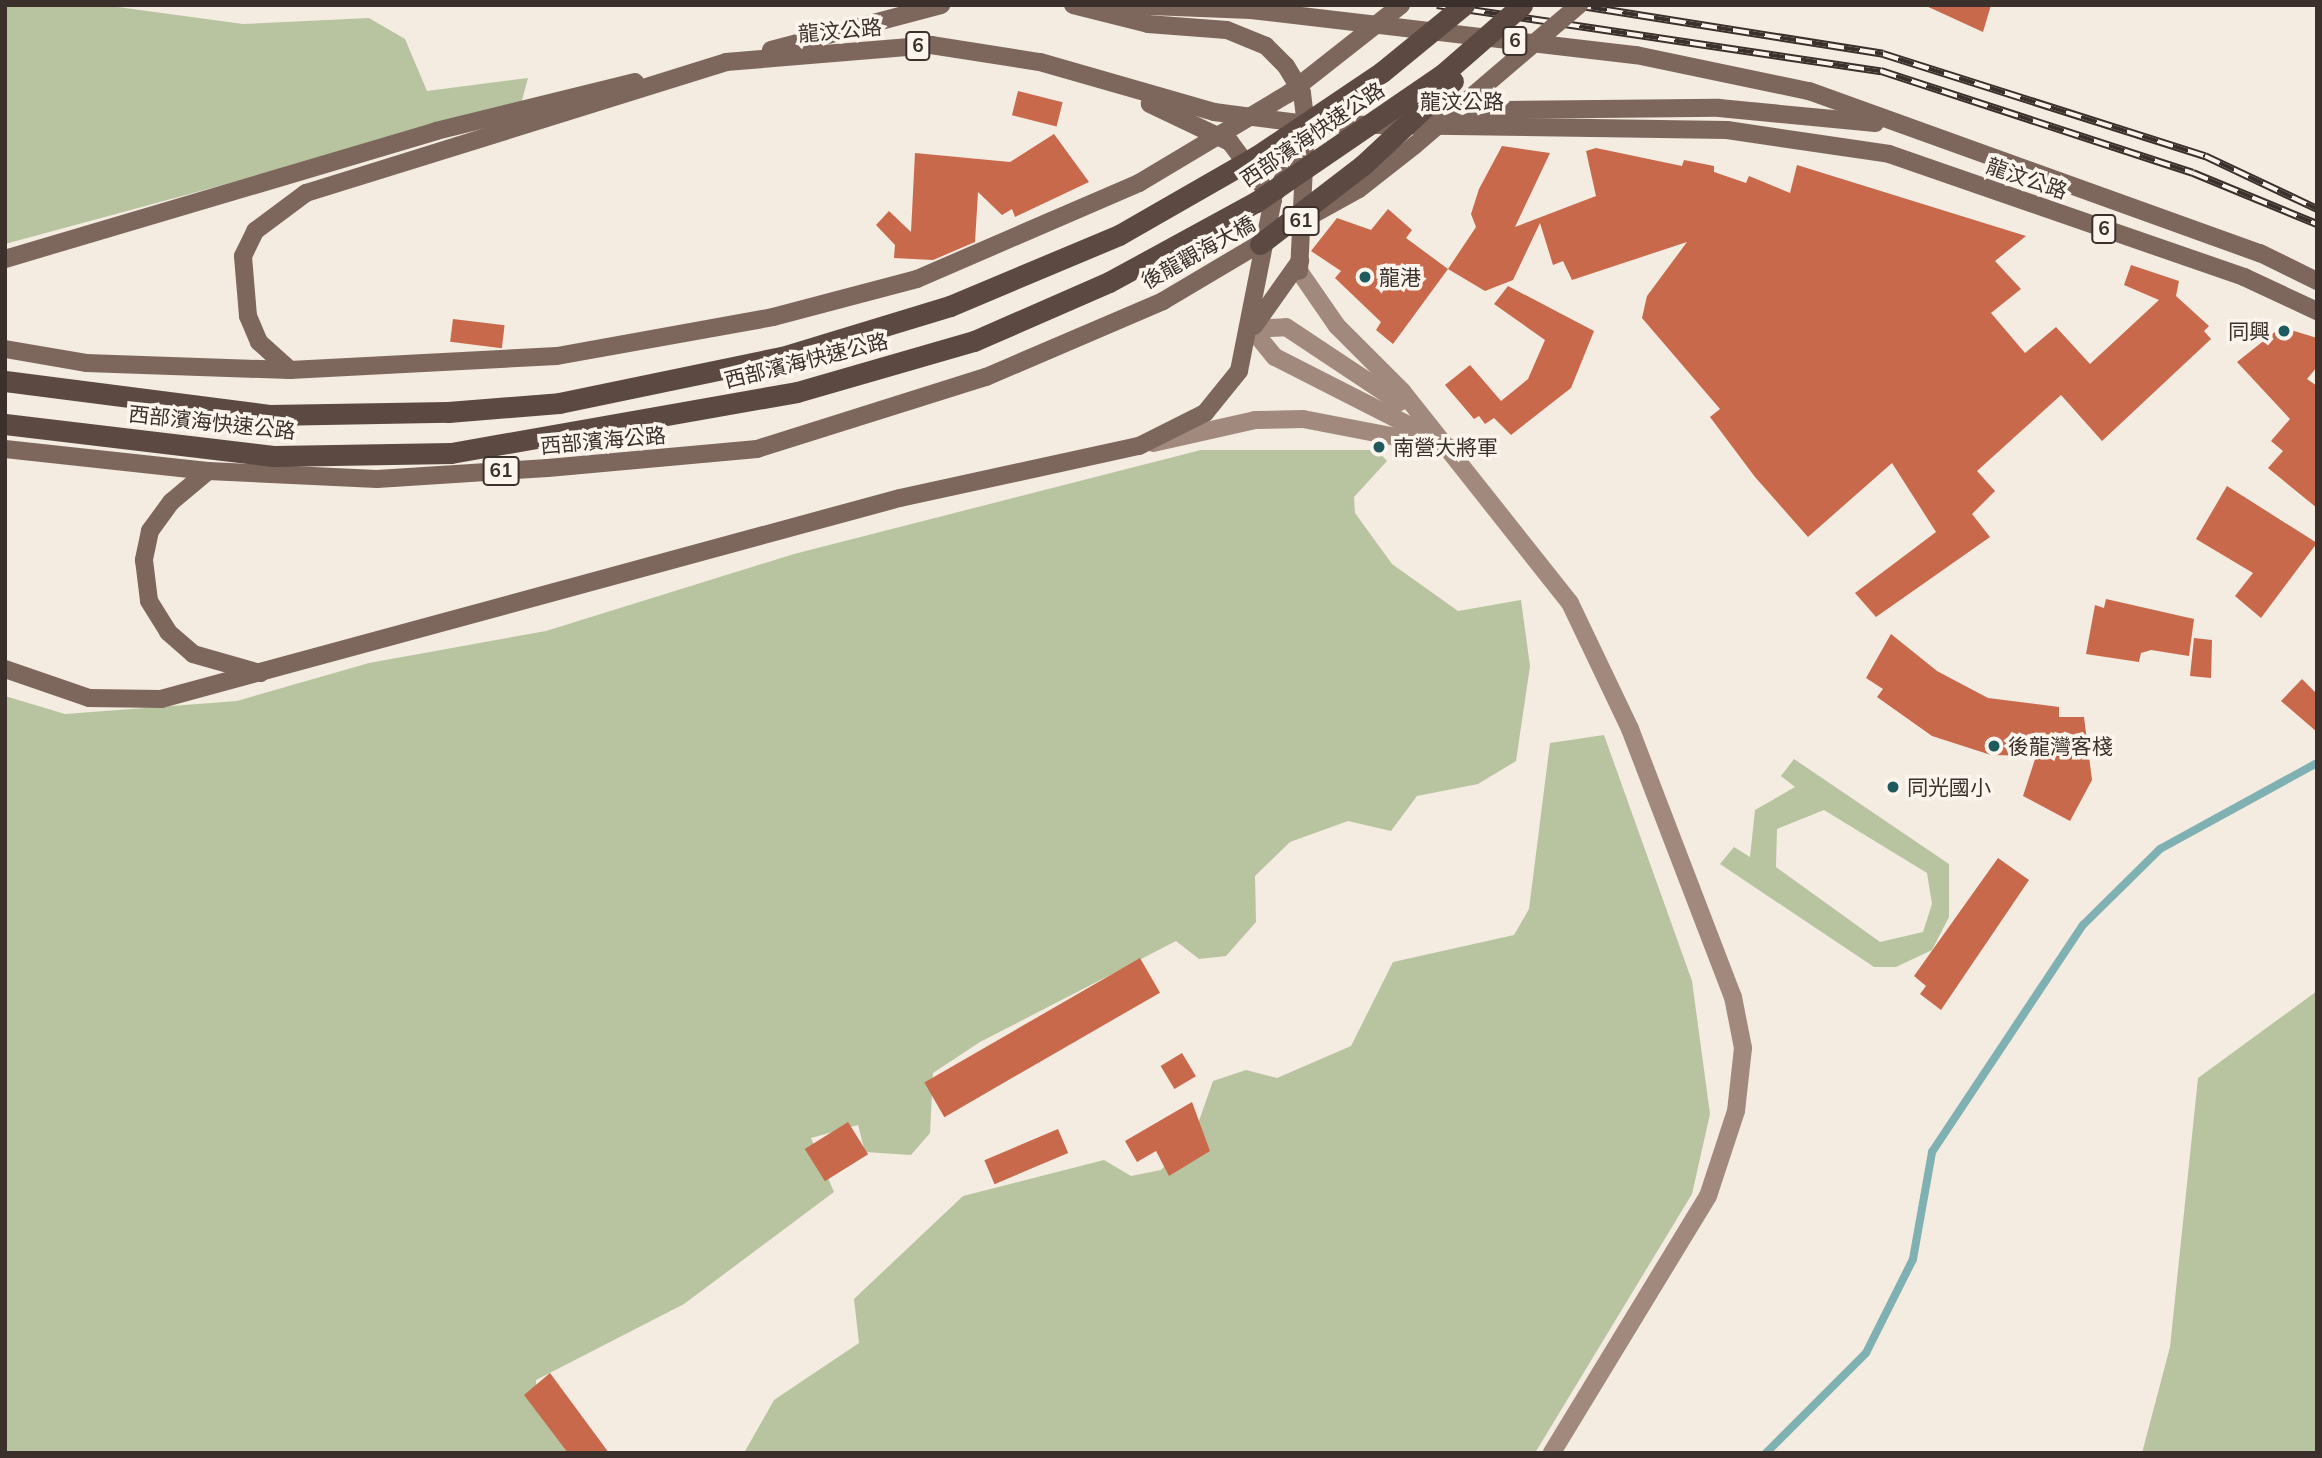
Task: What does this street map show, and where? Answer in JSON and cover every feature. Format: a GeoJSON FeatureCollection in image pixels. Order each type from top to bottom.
{"type":"FeatureCollection","features":[{"type":"Feature","properties":{"kind":"highway","name":"西部濱海快速公路"},"geometry":{"type":"LineString","coordinates":[[5,381],[269,415],[448,412],[558,403],[782,357],[950,306],[1119,234],[1257,156],[1382,72],[1464,5]]}},
{"type":"Feature","properties":{"kind":"highway","name":"西部濱海快速公路"},"geometry":{"type":"LineString","coordinates":[[5,424],[275,456],[451,453],[797,392],[974,341],[1109,282],[1256,202],[1443,74],[1524,5]]}},
{"type":"Feature","properties":{"kind":"highway"},"geometry":{"type":"LineString","coordinates":[[1260,244],[1363,165],[1524,5]]}},
{"type":"Feature","properties":{"kind":"main road","name":"龍汶公路"},"geometry":{"type":"LineString","coordinates":[[726,62],[941,5]]}},
{"type":"Feature","properties":{"kind":"main road"},"geometry":{"type":"LineString","coordinates":[[1073,5],[1148,24],[1227,30],[1266,46],[1302,93],[1306,124],[1299,271],[1337,326],[1448,447],[1570,603],[1630,729],[1703,912],[1733,997],[1743,1048],[1736,1111],[1708,1196],[1552,1453]]}},
{"type":"Feature","properties":{"kind":"main road","name":"龍汶公路"},"geometry":{"type":"LineString","coordinates":[[1125,5],[1251,10],[1636,55],[1809,91],[1896,125],[2260,253],[2317,281]]}},
{"type":"Feature","properties":{"kind":"main road"},"geometry":{"type":"LineString","coordinates":[[5,349],[86,363],[290,370],[557,356],[773,317],[917,279],[1139,183],[1288,93],[1401,5]]}},
{"type":"Feature","properties":{"kind":"main road","name":"後龍觀海大橋"},"geometry":{"type":"LineString","coordinates":[[986,377],[1163,301],[1359,189],[1579,5]]}},
{"type":"Feature","properties":{"kind":"main road","name":"龍汶公路"},"geometry":{"type":"LineString","coordinates":[[726,62],[931,45],[1040,62],[1105,83],[1214,112],[1306,124],[1492,123],[1727,130],[1889,154],[2244,277],[2317,311]]}},
{"type":"Feature","properties":{"kind":"main road"},"geometry":{"type":"LineString","coordinates":[[5,259],[436,131],[726,62]]}},
{"type":"Feature","properties":{"kind":"main road"},"geometry":{"type":"LineString","coordinates":[[290,370],[259,342],[241,286],[243,256],[255,231],[282,207],[306,193],[726,62]]}},
{"type":"Feature","properties":{"kind":"main road"},"geometry":{"type":"LineString","coordinates":[[1105,83],[1230,142],[1273,200]]}},
{"type":"Feature","properties":{"kind":"main road"},"geometry":{"type":"LineString","coordinates":[[1306,124],[1375,111],[1719,108],[1896,125]]}},
{"type":"Feature","properties":{"kind":"main road"},"geometry":{"type":"LineString","coordinates":[[1252,329],[1299,271],[1313,176],[1329,151],[1364,136],[1492,123]]}},
{"type":"Feature","properties":{"kind":"main road"},"geometry":{"type":"LineString","coordinates":[[1139,446],[1205,413],[1239,371],[1252,329],[1273,200],[1306,124]]}},
{"type":"Feature","properties":{"kind":"main road"},"geometry":{"type":"LineString","coordinates":[[1252,329],[1286,327],[1338,357],[1448,447]]}},
{"type":"Feature","properties":{"kind":"main road"},"geometry":{"type":"LineString","coordinates":[[1252,329],[1275,357],[1448,447]]}},
{"type":"Feature","properties":{"kind":"main road","name":"西部濱海公路"},"geometry":{"type":"LineString","coordinates":[[5,449],[208,471],[377,479],[757,449],[986,377]]}},
{"type":"Feature","properties":{"kind":"main road"},"geometry":{"type":"LineString","coordinates":[[5,669],[89,698],[161,699],[901,498],[1255,420],[1303,419],[1448,447]]}},
{"type":"Feature","properties":{"kind":"main road"},"geometry":{"type":"LineString","coordinates":[[208,471],[171,502],[150,531],[144,560],[149,601],[193,654],[264,673]]}},
{"type":"Feature","properties":{"kind":"green space"},"geometry":{"type":"Polygon","coordinates":[[[5,5],[103,5],[243,24],[369,18],[405,39],[427,91],[528,78],[521,104],[5,244],[5,5]]]}},
{"type":"Feature","properties":{"kind":"green space"},"geometry":{"type":"Polygon","coordinates":[[[1201,450],[1377,450],[1387,461],[1354,497],[1355,513],[1392,564],[1458,611],[1521,600],[1530,666],[1516,761],[1478,784],[1417,796],[1391,831],[1348,821],[1290,842],[1255,876],[1256,922],[1226,956],[1199,959],[1176,941],[980,1042],[933,1073],[930,1133],[911,1155],[865,1152],[858,1125],[811,1138],[834,1192],[684,1304],[536,1380],[536,1409],[569,1453],[5,1453],[5,696],[65,714],[237,701],[369,663],[546,631],[794,554],[1201,450]]]}},
{"type":"Feature","properties":{"kind":"green space"},"geometry":{"type":"Polygon","coordinates":[[[1604,735],[1692,981],[1710,1114],[1692,1194],[1535,1453],[744,1453],[774,1400],[859,1343],[854,1299],[963,1196],[1104,1160],[1131,1176],[1161,1170],[1194,1135],[1213,1081],[1246,1070],[1277,1078],[1351,1046],[1393,962],[1514,935],[1529,909],[1550,743],[1604,735]]]}},
{"type":"Feature","properties":{"kind":"green space"},"geometry":{"type":"Polygon","coordinates":[[[1794,759],[1949,864],[1949,917],[1932,950],[1896,967],[1874,967],[1720,864],[1734,847],[1750,857],[1755,810],[1795,787],[1781,776],[1794,759]],[[1824,810],[1777,829],[1776,867],[1880,942],[1923,932],[1932,904],[1927,873],[1824,810]]]}},
{"type":"Feature","properties":{"kind":"green space"},"geometry":{"type":"Polygon","coordinates":[[[2317,991],[2317,1453],[2142,1453],[2170,1347],[2198,1078],[2317,991]]]}},
{"type":"Feature","properties":{"kind":"building"},"geometry":{"type":"Polygon","coordinates":[[[1924,5],[1991,5],[1983,32],[1924,5]]]}},
{"type":"Feature","properties":{"kind":"building"},"geometry":{"type":"Polygon","coordinates":[[[1018,91],[1063,102],[1057,126],[1012,115],[1018,91]]]}},
{"type":"Feature","properties":{"kind":"building"},"geometry":{"type":"Polygon","coordinates":[[[1054,134],[1089,182],[1015,217],[1012,209],[1002,215],[978,192],[975,242],[933,260],[894,258],[895,245],[876,225],[889,211],[911,232],[915,153],[1010,162],[1054,134]]]}},
{"type":"Feature","properties":{"kind":"building"},"geometry":{"type":"Polygon","coordinates":[[[1502,146],[1550,153],[1515,227],[1596,196],[1586,151],[1596,148],[1682,166],[1684,160],[1714,166],[1714,172],[1746,183],[1749,176],[1790,193],[1797,165],[2026,236],[1995,261],[2021,289],[1991,313],[2025,353],[2056,327],[2090,364],[2159,300],[2124,285],[2131,265],[2179,281],[2176,296],[2209,326],[2204,331],[2211,339],[2102,441],[2061,395],[1977,471],[1995,491],[1972,514],[1990,537],[1876,617],[1855,593],[1936,532],[1892,463],[1808,537],[1755,477],[1710,417],[1720,409],[1642,318],[1647,296],[1687,242],[1572,280],[1563,261],[1553,265],[1540,223],[1513,280],[1485,291],[1448,269],[1476,227],[1471,214],[1479,189],[1502,146]]]}},
{"type":"Feature","properties":{"kind":"building"},"geometry":{"type":"Polygon","coordinates":[[[1388,209],[1412,230],[1406,238],[1448,269],[1393,344],[1376,330],[1381,322],[1335,278],[1341,271],[1311,251],[1337,218],[1371,230],[1388,209]]]}},
{"type":"Feature","properties":{"kind":"building"},"geometry":{"type":"Polygon","coordinates":[[[1508,286],[1594,331],[1571,388],[1511,435],[1494,418],[1485,424],[1479,416],[1474,419],[1445,385],[1470,365],[1501,401],[1528,379],[1545,340],[1494,304],[1508,286]]]}},
{"type":"Feature","properties":{"kind":"building"},"geometry":{"type":"Polygon","coordinates":[[[453,319],[505,325],[502,348],[450,342],[453,319]]]}},
{"type":"Feature","properties":{"kind":"building"},"geometry":{"type":"Polygon","coordinates":[[[2281,327],[2317,338],[2317,367],[2307,379],[2317,386],[2317,508],[2268,468],[2283,451],[2271,441],[2290,419],[2237,362],[2281,327]]]}},
{"type":"Feature","properties":{"kind":"building"},"geometry":{"type":"Polygon","coordinates":[[[2227,486],[2317,543],[2261,618],[2235,596],[2253,573],[2196,539],[2227,486]]]}},
{"type":"Feature","properties":{"kind":"building"},"geometry":{"type":"Polygon","coordinates":[[[2106,599],[2194,619],[2189,656],[2151,650],[2141,653],[2139,662],[2086,654],[2095,605],[2104,608],[2106,599]]]}},
{"type":"Feature","properties":{"kind":"building"},"geometry":{"type":"Polygon","coordinates":[[[1891,634],[1937,671],[1988,698],[2059,707],[2059,717],[2084,717],[2092,780],[2070,821],[2023,796],[2036,756],[1991,755],[1932,736],[1877,697],[1883,689],[1866,678],[1891,634]]]}},
{"type":"Feature","properties":{"kind":"building"},"geometry":{"type":"Polygon","coordinates":[[[2194,638],[2212,640],[2211,678],[2190,676],[2194,638]]]}},
{"type":"Feature","properties":{"kind":"building"},"geometry":{"type":"Polygon","coordinates":[[[2302,679],[2317,694],[2317,732],[2281,701],[2302,679]]]}},
{"type":"Feature","properties":{"kind":"building"},"geometry":{"type":"Polygon","coordinates":[[[1998,858],[2029,880],[1941,1010],[1920,994],[1926,986],[1914,976],[1998,858]]]}},
{"type":"Feature","properties":{"kind":"building"},"geometry":{"type":"Polygon","coordinates":[[[1140,958],[1160,993],[944,1117],[924,1082],[1140,958]]]}},
{"type":"Feature","properties":{"kind":"building"},"geometry":{"type":"Polygon","coordinates":[[[1182,1053],[1196,1076],[1174,1089],[1161,1066],[1182,1053]]]}},
{"type":"Feature","properties":{"kind":"building"},"geometry":{"type":"Polygon","coordinates":[[[1192,1102],[1210,1151],[1169,1176],[1156,1151],[1137,1162],[1125,1141],[1192,1102]]]}},
{"type":"Feature","properties":{"kind":"building"},"geometry":{"type":"Polygon","coordinates":[[[848,1122],[868,1154],[825,1181],[805,1149],[848,1122]]]}},
{"type":"Feature","properties":{"kind":"building"},"geometry":{"type":"Polygon","coordinates":[[[1058,1129],[1068,1153],[995,1184],[984,1160],[1058,1129]]]}},
{"type":"Feature","properties":{"kind":"building"},"geometry":{"type":"Polygon","coordinates":[[[550,1373],[609,1453],[568,1453],[524,1395],[550,1373]]]}},
{"type":"Feature","properties":{"kind":"waterway"},"geometry":{"type":"LineString","coordinates":[[1766,1453],[1866,1353],[1913,1259],[1932,1152],[2083,925],[2160,849],[2317,763]]}},
{"type":"Feature","properties":{"kind":"railway"},"geometry":{"type":"LineString","coordinates":[[1437,5],[1881,71],[2193,173],[2317,224]]}},
{"type":"Feature","properties":{"kind":"railway"},"geometry":{"type":"LineString","coordinates":[[1575,5],[1883,54],[2205,156],[2317,209]]}},
{"type":"Feature","properties":{"kind":"place","name":"龍港"},"geometry":{"type":"Point","coordinates":[1365,277]}},
{"type":"Feature","properties":{"kind":"place","name":"同興"},"geometry":{"type":"Point","coordinates":[2284,331]}},
{"type":"Feature","properties":{"kind":"place","name":"南營大將軍"},"geometry":{"type":"Point","coordinates":[1379,447]}},
{"type":"Feature","properties":{"kind":"place","name":"後龍灣客棧"},"geometry":{"type":"Point","coordinates":[1994,746]}},
{"type":"Feature","properties":{"kind":"place","name":"同光國小"},"geometry":{"type":"Point","coordinates":[1893,787]}}]}
